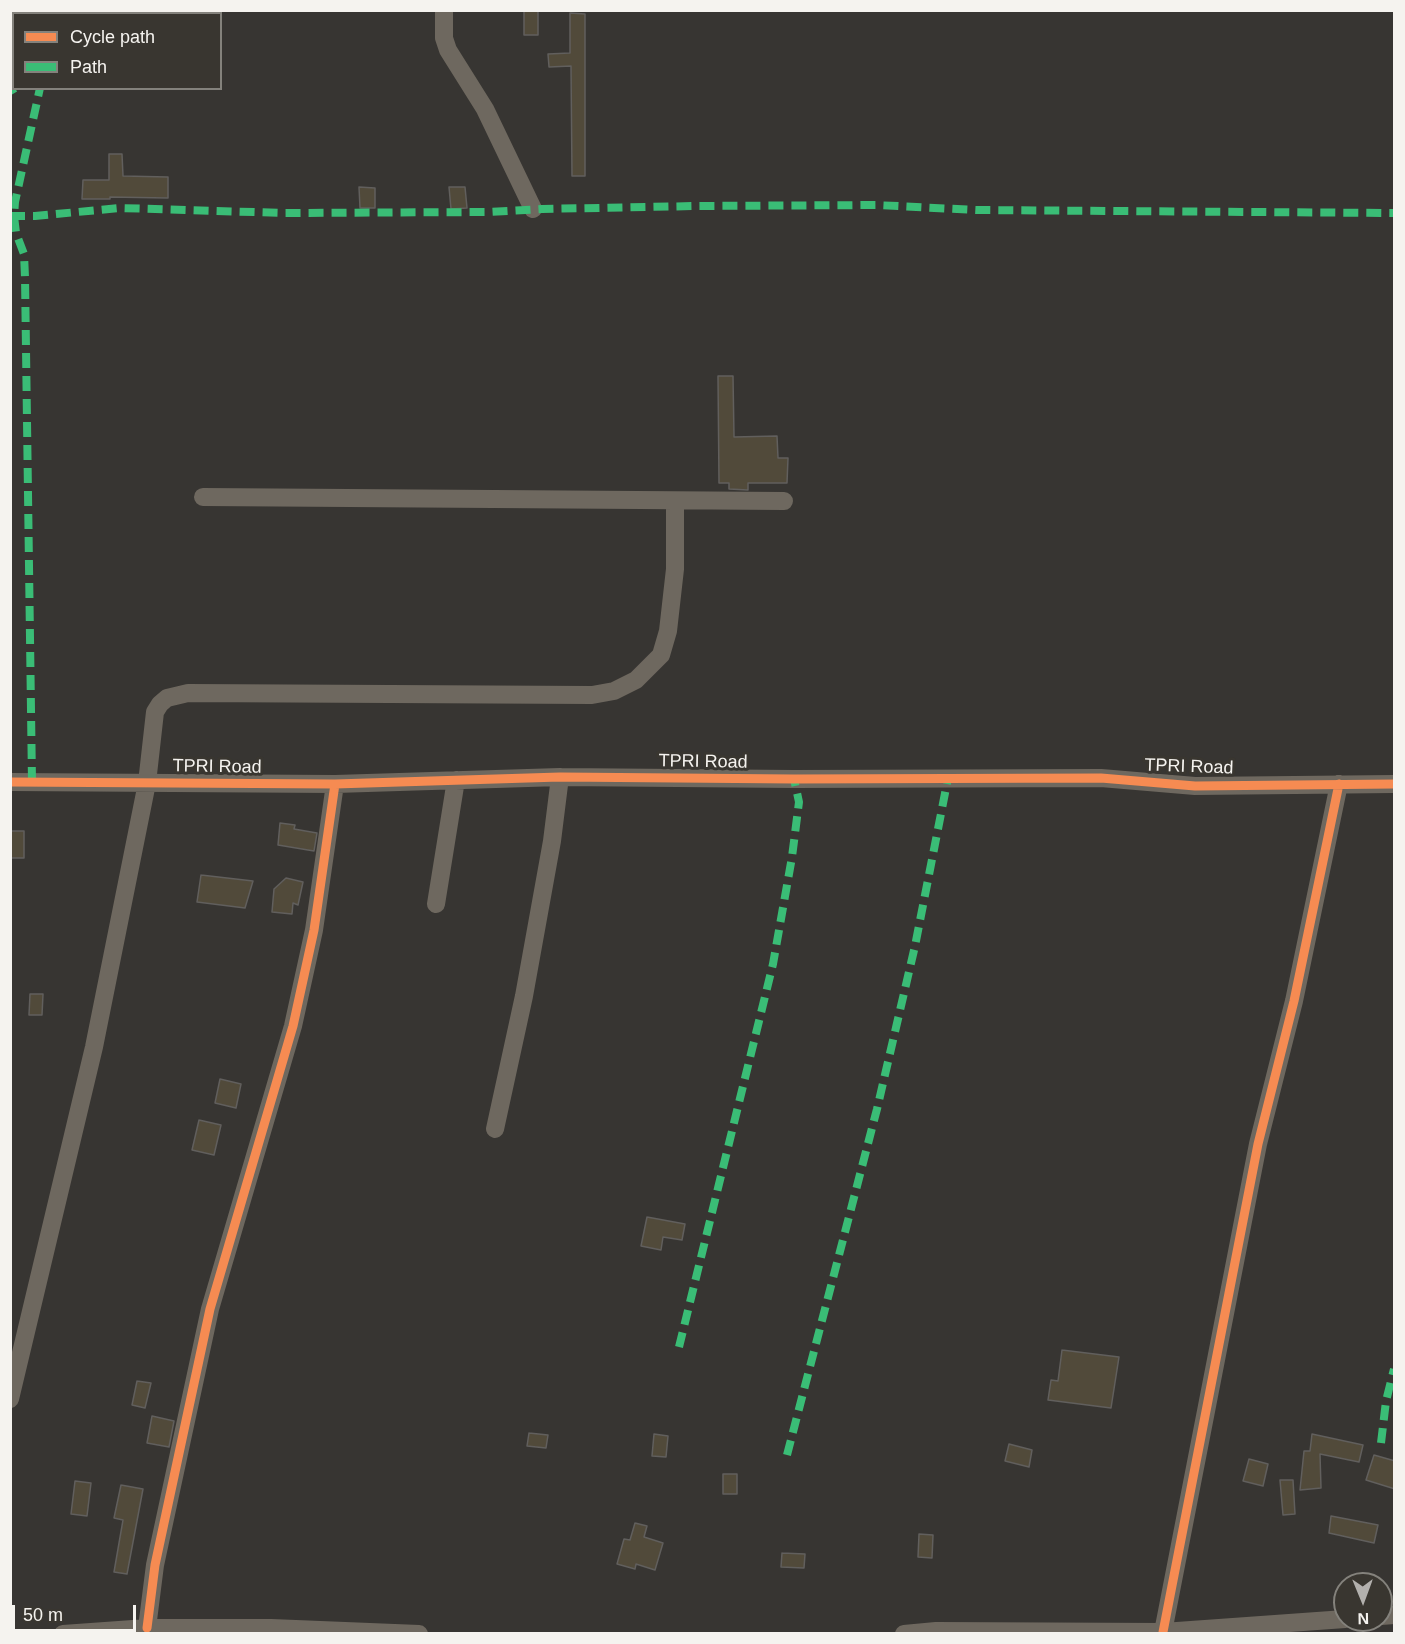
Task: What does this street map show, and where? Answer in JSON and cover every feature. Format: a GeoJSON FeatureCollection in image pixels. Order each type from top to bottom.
{"type":"FeatureCollection","features":[{"type":"Feature","properties":{"kind":"street"},"geometry":{"type":"LineString","coordinates":[[444,10],[444,38],[448,50],[485,109],[533,209]]}},
{"type":"Feature","properties":{"kind":"street"},"geometry":{"type":"LineString","coordinates":[[203,496],[784,501]]}},
{"type":"Feature","properties":{"kind":"street"},"geometry":{"type":"LineString","coordinates":[[10,1399],[94,1047],[147,783],[155,712],[160,704],[167,698],[188,693],[592,695],[614,691],[636,680],[661,655],[668,631],[675,569],[675,501]]}},
{"type":"Feature","properties":{"kind":"street"},"geometry":{"type":"LineString","coordinates":[[495,1129],[524,996],[552,841],[560,777]]}},
{"type":"Feature","properties":{"kind":"street","name":"TPRI Road"},"geometry":{"type":"LineString","coordinates":[[10,782],[335,784],[560,777],[1090,778],[1195,786],[1395,784]]}},
{"type":"Feature","properties":{"kind":"street"},"geometry":{"type":"LineString","coordinates":[[436,904],[456,780]]}},
{"type":"Feature","properties":{"kind":"street"},"geometry":{"type":"LineString","coordinates":[[147,1628],[154,1566],[210,1309],[295,1015],[314,930],[335,784]]}},
{"type":"Feature","properties":{"kind":"street"},"geometry":{"type":"LineString","coordinates":[[1163,1632],[1255,1154],[1296,990],[1339,784]]}},
{"type":"Feature","properties":{"kind":"street"},"geometry":{"type":"LineString","coordinates":[[904,1634],[936,1631],[1163,1632],[1333,1620]]}},
{"type":"Feature","properties":{"kind":"street"},"geometry":{"type":"LineString","coordinates":[[63,1634],[147,1628],[419,1634]]}},
{"type":"Feature","properties":{"kind":"building"},"geometry":{"type":"Polygon","coordinates":[[[524,10],[538,10],[538,35],[524,35],[524,10]]]}},
{"type":"Feature","properties":{"kind":"building"},"geometry":{"type":"Polygon","coordinates":[[[570,13],[585,14],[585,176],[572,176],[571,66],[549,67],[548,54],[570,53],[570,13]]]}},
{"type":"Feature","properties":{"kind":"building"},"geometry":{"type":"Polygon","coordinates":[[[109,154],[122,154],[123,176],[168,177],[168,198],[82,199],[83,180],[109,180],[109,154]]]}},
{"type":"Feature","properties":{"kind":"building"},"geometry":{"type":"Polygon","coordinates":[[[359,187],[375,188],[375,208],[360,208],[359,187]]]}},
{"type":"Feature","properties":{"kind":"building"},"geometry":{"type":"Polygon","coordinates":[[[449,187],[465,187],[467,208],[451,209],[449,187]]]}},
{"type":"Feature","properties":{"kind":"building"},"geometry":{"type":"Polygon","coordinates":[[[718,376],[733,376],[734,437],[777,436],[778,458],[788,458],[787,483],[748,483],[748,490],[729,489],[729,483],[719,483],[718,376]]]}},
{"type":"Feature","properties":{"kind":"building"},"geometry":{"type":"Polygon","coordinates":[[[280,823],[295,825],[294,829],[317,833],[314,851],[278,845],[280,823]]]}},
{"type":"Feature","properties":{"kind":"building"},"geometry":{"type":"Polygon","coordinates":[[[10,831],[24,831],[24,858],[10,858],[10,831]]]}},
{"type":"Feature","properties":{"kind":"building"},"geometry":{"type":"Polygon","coordinates":[[[201,875],[253,881],[245,908],[197,902],[201,875]]]}},
{"type":"Feature","properties":{"kind":"building"},"geometry":{"type":"Polygon","coordinates":[[[286,878],[303,882],[298,905],[293,903],[292,914],[272,912],[274,889],[286,878]]]}},
{"type":"Feature","properties":{"kind":"building"},"geometry":{"type":"Polygon","coordinates":[[[30,994],[43,994],[42,1015],[29,1015],[30,994]]]}},
{"type":"Feature","properties":{"kind":"building"},"geometry":{"type":"Polygon","coordinates":[[[220,1079],[241,1084],[236,1108],[215,1103],[220,1079]]]}},
{"type":"Feature","properties":{"kind":"building"},"geometry":{"type":"Polygon","coordinates":[[[199,1120],[221,1125],[214,1155],[192,1150],[199,1120]]]}},
{"type":"Feature","properties":{"kind":"building"},"geometry":{"type":"Polygon","coordinates":[[[647,1217],[685,1224],[682,1240],[663,1237],[661,1250],[641,1246],[647,1217]]]}},
{"type":"Feature","properties":{"kind":"building"},"geometry":{"type":"Polygon","coordinates":[[[1062,1350],[1119,1357],[1111,1408],[1048,1400],[1051,1380],[1058,1381],[1062,1350]]]}},
{"type":"Feature","properties":{"kind":"building"},"geometry":{"type":"Polygon","coordinates":[[[137,1381],[151,1383],[145,1408],[132,1405],[137,1381]]]}},
{"type":"Feature","properties":{"kind":"building"},"geometry":{"type":"Polygon","coordinates":[[[152,1416],[174,1421],[169,1447],[147,1443],[152,1416]]]}},
{"type":"Feature","properties":{"kind":"building"},"geometry":{"type":"Polygon","coordinates":[[[529,1433],[548,1435],[546,1448],[527,1446],[529,1433]]]}},
{"type":"Feature","properties":{"kind":"building"},"geometry":{"type":"Polygon","coordinates":[[[654,1434],[668,1436],[666,1457],[652,1456],[654,1434]]]}},
{"type":"Feature","properties":{"kind":"building"},"geometry":{"type":"Polygon","coordinates":[[[1312,1434],[1363,1445],[1359,1462],[1320,1454],[1321,1488],[1300,1490],[1304,1451],[1310,1451],[1312,1434]]]}},
{"type":"Feature","properties":{"kind":"building"},"geometry":{"type":"Polygon","coordinates":[[[1009,1444],[1032,1450],[1029,1467],[1005,1461],[1009,1444]]]}},
{"type":"Feature","properties":{"kind":"building"},"geometry":{"type":"Polygon","coordinates":[[[1374,1455],[1395,1461],[1395,1489],[1366,1480],[1374,1455]]]}},
{"type":"Feature","properties":{"kind":"building"},"geometry":{"type":"Polygon","coordinates":[[[1249,1459],[1268,1464],[1263,1486],[1243,1481],[1249,1459]]]}},
{"type":"Feature","properties":{"kind":"building"},"geometry":{"type":"Polygon","coordinates":[[[723,1474],[737,1474],[737,1494],[723,1494],[723,1474]]]}},
{"type":"Feature","properties":{"kind":"building"},"geometry":{"type":"Polygon","coordinates":[[[1280,1480],[1293,1480],[1295,1514],[1283,1515],[1280,1480]]]}},
{"type":"Feature","properties":{"kind":"building"},"geometry":{"type":"Polygon","coordinates":[[[75,1481],[91,1483],[87,1516],[71,1514],[75,1481]]]}},
{"type":"Feature","properties":{"kind":"building"},"geometry":{"type":"Polygon","coordinates":[[[121,1485],[143,1489],[127,1574],[114,1572],[123,1520],[114,1518],[121,1485]]]}},
{"type":"Feature","properties":{"kind":"building"},"geometry":{"type":"Polygon","coordinates":[[[1331,1516],[1378,1525],[1374,1543],[1329,1533],[1331,1516]]]}},
{"type":"Feature","properties":{"kind":"building"},"geometry":{"type":"Polygon","coordinates":[[[635,1523],[647,1526],[644,1537],[663,1543],[655,1570],[636,1564],[635,1569],[617,1564],[624,1539],[630,1540],[635,1523]]]}},
{"type":"Feature","properties":{"kind":"building"},"geometry":{"type":"Polygon","coordinates":[[[919,1534],[933,1535],[932,1558],[918,1557],[919,1534]]]}},
{"type":"Feature","properties":{"kind":"building"},"geometry":{"type":"Polygon","coordinates":[[[782,1553],[805,1554],[804,1568],[781,1567],[782,1553]]]}},
{"type":"Feature","properties":{"kind":"marked path"},"geometry":{"type":"LineString","coordinates":[[32,782],[25,277],[24,254],[16,233],[14,216],[15,202],[40,90]]}},
{"type":"Feature","properties":{"kind":"marked path"},"geometry":{"type":"LineString","coordinates":[[10,216],[35,216],[120,208],[284,213],[876,205],[976,210],[1394,213]]}},
{"type":"Feature","properties":{"kind":"marked path"},"geometry":{"type":"LineString","coordinates":[[787,1455],[877,1109],[915,946],[948,778]]}},
{"type":"Feature","properties":{"kind":"marked path"},"geometry":{"type":"LineString","coordinates":[[679,1347],[773,964],[792,857],[799,802],[794,779]]}},
{"type":"Feature","properties":{"kind":"marked path"},"geometry":{"type":"LineString","coordinates":[[1381,1443],[1386,1401],[1394,1369]]}},
{"type":"Feature","properties":{"kind":"cycle path"},"geometry":{"type":"LineString","coordinates":[[10,782],[335,784],[560,777],[1101,778],[1195,786],[1394,784]]}},
{"type":"Feature","properties":{"kind":"cycle path"},"geometry":{"type":"LineString","coordinates":[[147,1628],[155,1565],[210,1309],[293,1026],[314,930],[335,784]]}},
{"type":"Feature","properties":{"kind":"cycle path"},"geometry":{"type":"LineString","coordinates":[[1163,1632],[1258,1144],[1294,1001],[1339,784]]}}]}
